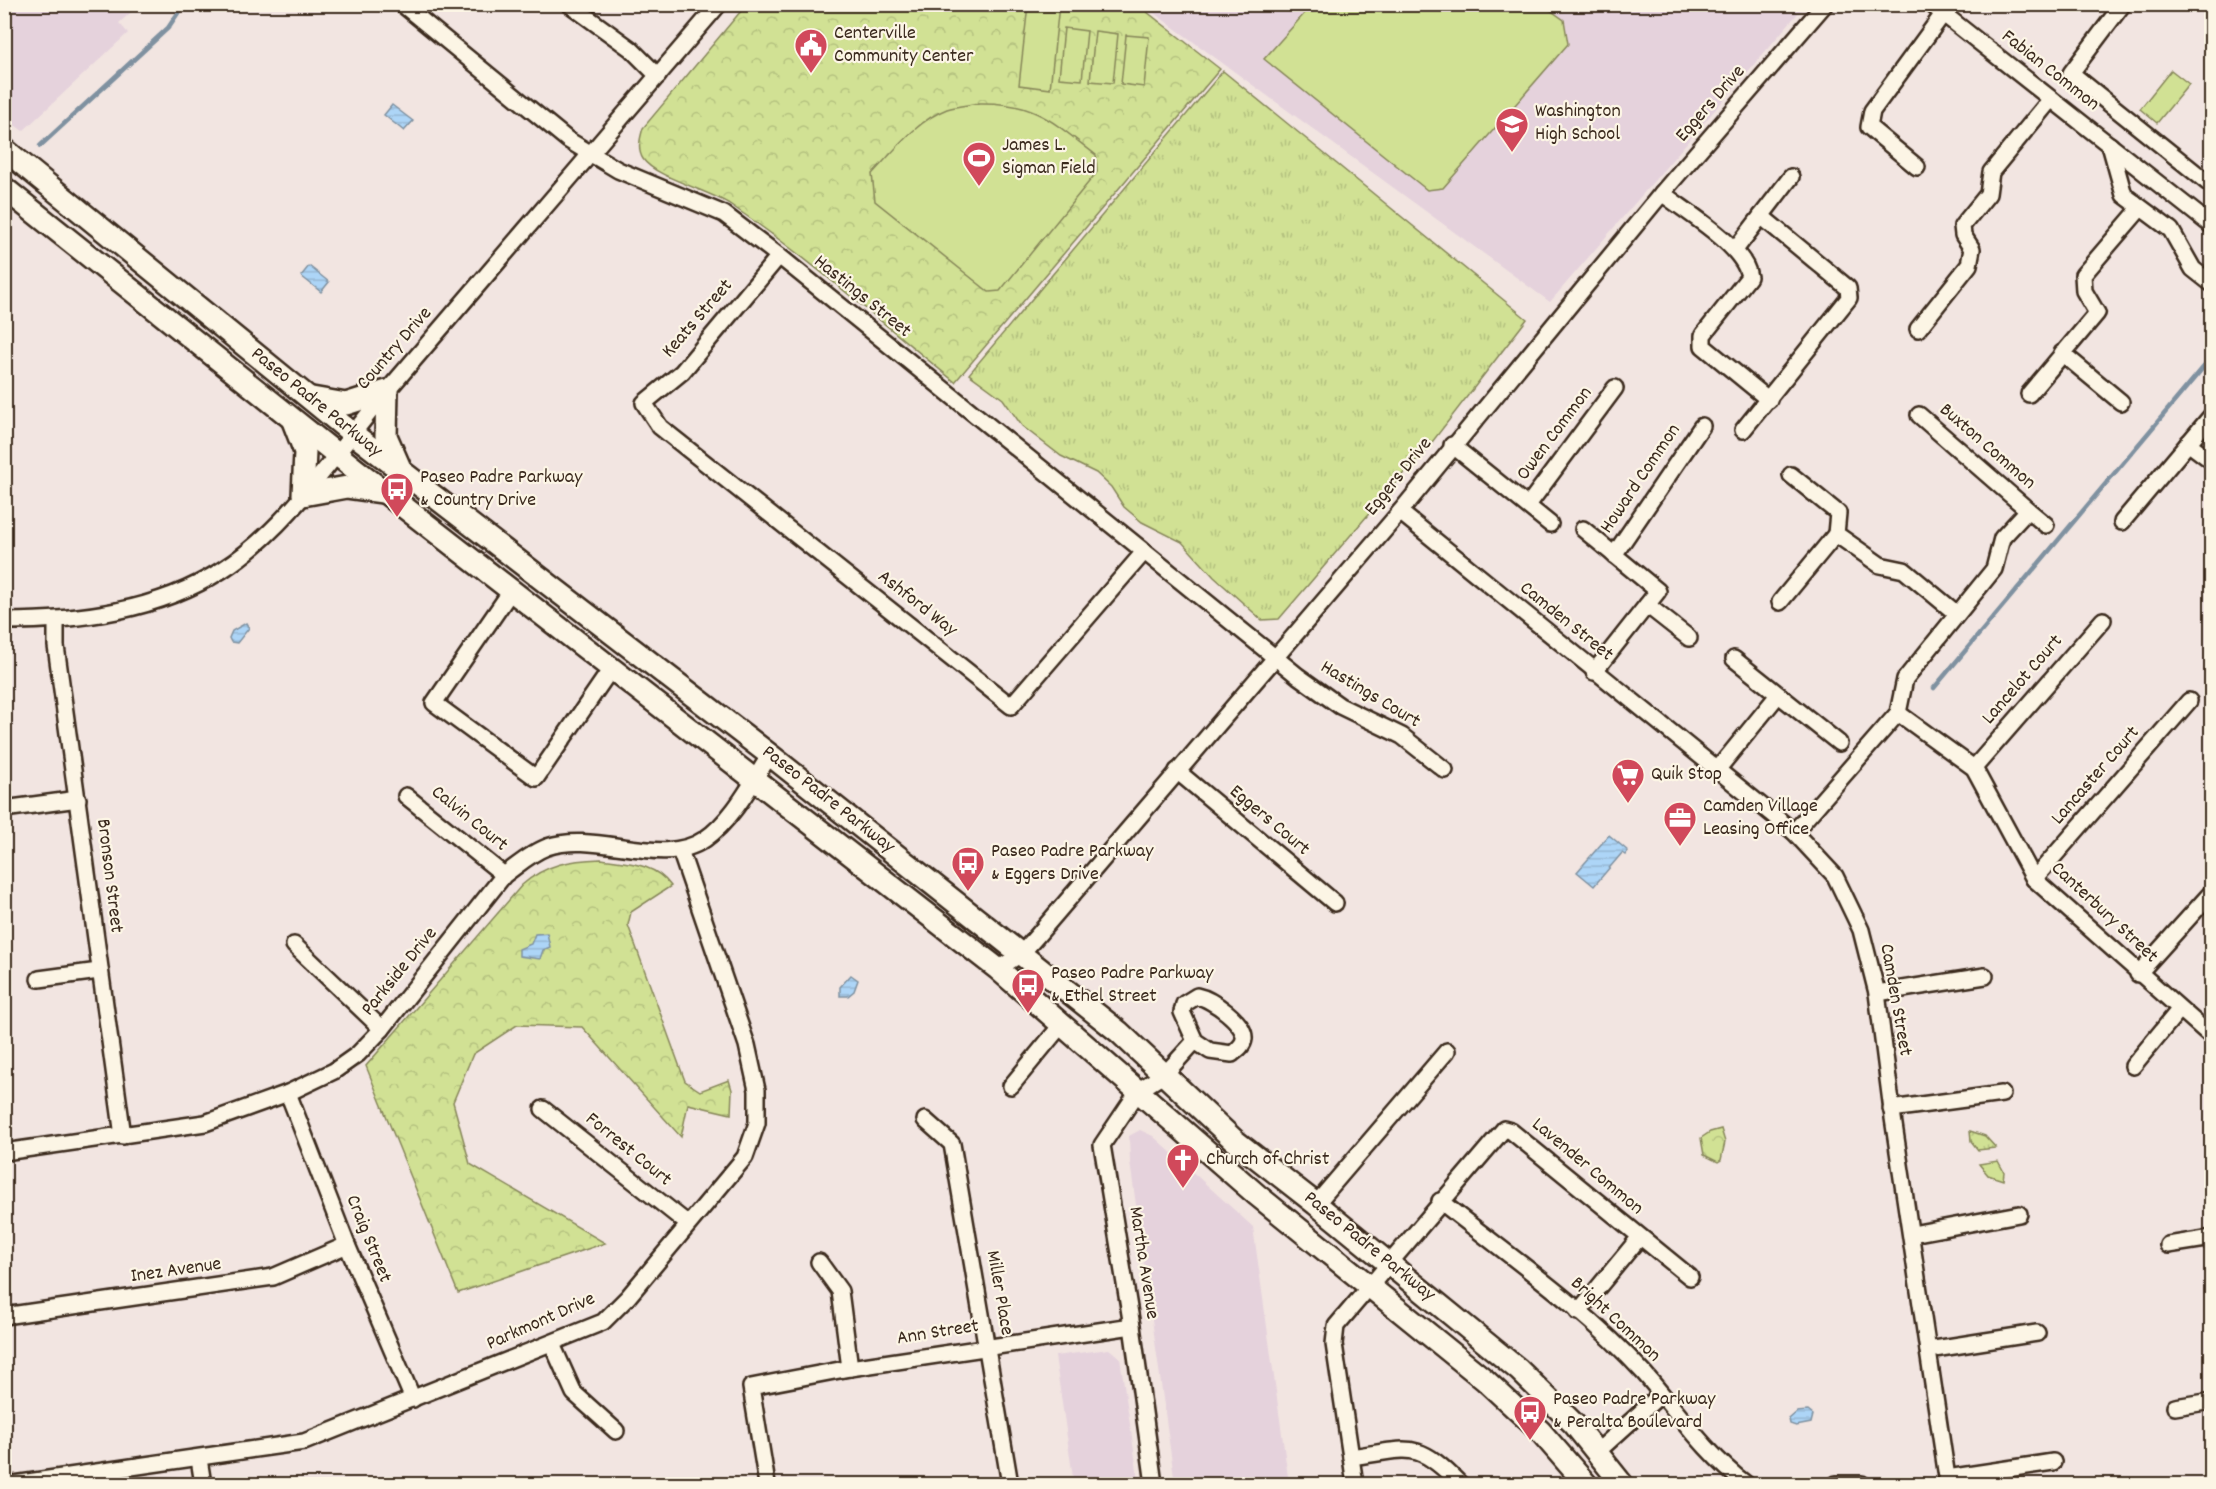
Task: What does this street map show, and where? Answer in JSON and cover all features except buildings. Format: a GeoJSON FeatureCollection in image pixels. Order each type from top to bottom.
{"type":"FeatureCollection","features":[{"type":"Feature","properties":{"kind":"main road","name":"Paseo Padre Parkway"},"geometry":{"type":"LineString","coordinates":[[4,149],[352,433],[770,754],[1119,1032],[1234,1140],[1519,1370],[1574,1424],[1622,1485]]}},
{"type":"Feature","properties":{"kind":"main road","name":"Paseo Padre Parkway"},"geometry":{"type":"LineString","coordinates":[[4,188],[335,453],[998,969],[1139,1090],[1198,1145],[1516,1407],[1540,1431],[1586,1485]]}},
{"type":"Feature","properties":{"kind":"main road"},"geometry":{"type":"LineString","coordinates":[[309,398],[334,404],[346,404],[387,391],[387,436],[401,471]]}},
{"type":"Feature","properties":{"kind":"main road"},"geometry":{"type":"LineString","coordinates":[[292,418],[304,452],[303,495],[347,487],[362,487],[386,493]]}},
{"type":"Feature","properties":{"kind":"street","name":"Hastings Street"},"geometry":{"type":"LineString","coordinates":[[402,4],[568,140],[618,170],[724,214],[1274,656]]}},
{"type":"Feature","properties":{"kind":"street"},"geometry":{"type":"LineString","coordinates":[[569,4],[631,49],[658,76]]}},
{"type":"Feature","properties":{"kind":"street","name":"Country Drive"},"geometry":{"type":"LineString","coordinates":[[4,621],[56,620],[153,602],[191,587],[223,569],[275,528],[387,391],[718,4]]}},
{"type":"Feature","properties":{"kind":"street","name":"Eggers Drive"},"geometry":{"type":"LineString","coordinates":[[998,969],[1021,954],[1274,656],[1400,512],[1452,445],[1662,193],[1825,4]]}},
{"type":"Feature","properties":{"kind":"street"},"geometry":{"type":"LineString","coordinates":[[2123,4],[2071,73],[2211,186]]}},
{"type":"Feature","properties":{"kind":"street"},"geometry":{"type":"LineString","coordinates":[[1917,167],[1869,127],[1872,111],[1937,9]]}},
{"type":"Feature","properties":{"kind":"street","name":"Fabian Common"},"geometry":{"type":"LineString","coordinates":[[1937,9],[2211,226]]}},
{"type":"Feature","properties":{"kind":"street"},"geometry":{"type":"LineString","coordinates":[[1918,329],[1969,265],[1972,249],[1963,235],[1962,226],[1988,194],[1991,171],[2051,99]]}},
{"type":"Feature","properties":{"kind":"street"},"geometry":{"type":"LineString","coordinates":[[2110,145],[2124,195],[2171,230],[2193,269],[2211,284]]}},
{"type":"Feature","properties":{"kind":"street"},"geometry":{"type":"LineString","coordinates":[[1735,250],[1791,177]]}},
{"type":"Feature","properties":{"kind":"street"},"geometry":{"type":"LineString","coordinates":[[1662,193],[1735,250],[1748,266],[1749,277],[1703,335],[1703,346],[1769,400]]}},
{"type":"Feature","properties":{"kind":"street"},"geometry":{"type":"LineString","coordinates":[[2029,394],[2062,352],[2097,314],[2084,291],[2083,275],[2136,212],[2135,203]]}},
{"type":"Feature","properties":{"kind":"street"},"geometry":{"type":"LineString","coordinates":[[1743,430],[1849,298],[1848,288],[1761,216]]}},
{"type":"Feature","properties":{"kind":"street","name":"Keats Street"},"geometry":{"type":"LineString","coordinates":[[644,403],[682,372],[779,256]]}},
{"type":"Feature","properties":{"kind":"street"},"geometry":{"type":"LineString","coordinates":[[2062,352],[2121,402]]}},
{"type":"Feature","properties":{"kind":"street","name":"Owen Common"},"geometry":{"type":"LineString","coordinates":[[1528,505],[1615,388]]}},
{"type":"Feature","properties":{"kind":"street","name":"Ashford Way"},"geometry":{"type":"LineString","coordinates":[[644,403],[660,427],[1011,706],[1144,552]]}},
{"type":"Feature","properties":{"kind":"street","name":"Buxton Common"},"geometry":{"type":"LineString","coordinates":[[1919,415],[2046,525]]}},
{"type":"Feature","properties":{"kind":"street"},"geometry":{"type":"LineString","coordinates":[[2122,522],[2211,415]]}},
{"type":"Feature","properties":{"kind":"street","name":"Howard Common"},"geometry":{"type":"LineString","coordinates":[[1614,555],[1702,426]]}},
{"type":"Feature","properties":{"kind":"street"},"geometry":{"type":"LineString","coordinates":[[2188,443],[2211,461]]}},
{"type":"Feature","properties":{"kind":"street","name":"Owen Common"},"geometry":{"type":"LineString","coordinates":[[1452,445],[1550,524]]}},
{"type":"Feature","properties":{"kind":"street"},"geometry":{"type":"LineString","coordinates":[[1780,602],[1836,534],[1838,513],[1791,475]]}},
{"type":"Feature","properties":{"kind":"street","name":"Buxton Common"},"geometry":{"type":"LineString","coordinates":[[1898,713],[1905,679],[1994,569],[2002,538],[2028,510]]}},
{"type":"Feature","properties":{"kind":"street","name":"Camden Street"},"geometry":{"type":"LineString","coordinates":[[1400,512],[1594,672],[1794,832],[1835,876],[1861,930],[1877,993],[1891,1109],[1912,1234],[1947,1481]]}},
{"type":"Feature","properties":{"kind":"street","name":"Howard Common"},"geometry":{"type":"LineString","coordinates":[[1583,529],[1658,591],[1647,604]]}},
{"type":"Feature","properties":{"kind":"street"},"geometry":{"type":"LineString","coordinates":[[1836,534],[1880,565],[1904,570],[1957,614]]}},
{"type":"Feature","properties":{"kind":"street"},"geometry":{"type":"LineString","coordinates":[[511,591],[434,703],[536,778],[611,669]]}},
{"type":"Feature","properties":{"kind":"street"},"geometry":{"type":"LineString","coordinates":[[1594,672],[1647,604],[1689,638]]}},
{"type":"Feature","properties":{"kind":"street","name":"Bronson Street"},"geometry":{"type":"LineString","coordinates":[[56,620],[56,646],[123,1136]]}},
{"type":"Feature","properties":{"kind":"street","name":"Lancelot Court"},"geometry":{"type":"LineString","coordinates":[[1974,768],[2103,621]]}},
{"type":"Feature","properties":{"kind":"street","name":"Hastings Court"},"geometry":{"type":"LineString","coordinates":[[1274,656],[1340,706],[1402,736],[1445,770]]}},
{"type":"Feature","properties":{"kind":"street"},"geometry":{"type":"LineString","coordinates":[[1734,659],[1839,743]]}},
{"type":"Feature","properties":{"kind":"street"},"geometry":{"type":"LineString","coordinates":[[1717,770],[1778,695]]}},
{"type":"Feature","properties":{"kind":"street","name":"Lancaster Court"},"geometry":{"type":"LineString","coordinates":[[2034,879],[2189,701]]}},
{"type":"Feature","properties":{"kind":"street"},"geometry":{"type":"LineString","coordinates":[[1794,832],[1898,713]]}},
{"type":"Feature","properties":{"kind":"street","name":"Canterbury Street"},"geometry":{"type":"LineString","coordinates":[[1898,713],[1974,768],[2034,879],[2211,1037]]}},
{"type":"Feature","properties":{"kind":"street","name":"Parkside Drive"},"geometry":{"type":"LineString","coordinates":[[4,1152],[206,1123],[288,1093],[334,1071],[358,1054],[382,1029],[504,875],[530,856],[547,847],[569,843],[601,843],[653,850],[680,850],[705,839],[721,824],[770,754]]}},
{"type":"Feature","properties":{"kind":"street","name":"Eggers Court"},"geometry":{"type":"LineString","coordinates":[[1177,771],[1335,903]]}},
{"type":"Feature","properties":{"kind":"street","name":"Calvin Court"},"geometry":{"type":"LineString","coordinates":[[406,796],[504,875]]}},
{"type":"Feature","properties":{"kind":"street"},"geometry":{"type":"LineString","coordinates":[[4,808],[78,799]]}},
{"type":"Feature","properties":{"kind":"street","name":"Parkmont Drive"},"geometry":{"type":"LineString","coordinates":[[14,1485],[304,1442],[603,1322],[628,1297],[745,1157],[757,1123],[757,1090],[747,1045],[680,850]]}},
{"type":"Feature","properties":{"kind":"street"},"geometry":{"type":"LineString","coordinates":[[2138,974],[2211,892]]}},
{"type":"Feature","properties":{"kind":"street"},"geometry":{"type":"LineString","coordinates":[[294,945],[382,1029]]}},
{"type":"Feature","properties":{"kind":"street"},"geometry":{"type":"LineString","coordinates":[[39,979],[99,971]]}},
{"type":"Feature","properties":{"kind":"street"},"geometry":{"type":"LineString","coordinates":[[1877,993],[1985,976]]}},
{"type":"Feature","properties":{"kind":"street"},"geometry":{"type":"LineString","coordinates":[[2133,1065],[2179,1010]]}},
{"type":"Feature","properties":{"kind":"street"},"geometry":{"type":"LineString","coordinates":[[1011,1086],[1062,1024]]}},
{"type":"Feature","properties":{"kind":"street","name":"Martha Avenue"},"geometry":{"type":"LineString","coordinates":[[1154,1485],[1132,1326],[1102,1145],[1139,1090],[1165,1074],[1196,1041]]}},
{"type":"Feature","properties":{"kind":"street"},"geometry":{"type":"LineString","coordinates":[[1316,1204],[1447,1051]]}},
{"type":"Feature","properties":{"kind":"street","name":"Craig Street"},"geometry":{"type":"LineString","coordinates":[[288,1093],[347,1245],[412,1399]]}},
{"type":"Feature","properties":{"kind":"street"},"geometry":{"type":"LineString","coordinates":[[1891,1109],[2002,1094]]}},
{"type":"Feature","properties":{"kind":"street","name":"Forrest Court"},"geometry":{"type":"LineString","coordinates":[[543,1109],[688,1224]]}},
{"type":"Feature","properties":{"kind":"street","name":"Miller Place"},"geometry":{"type":"LineString","coordinates":[[924,1120],[952,1144],[1010,1485]]}},
{"type":"Feature","properties":{"kind":"street","name":"Lavender Common"},"geometry":{"type":"LineString","coordinates":[[1440,1201],[1504,1129],[1511,1131],[1639,1238],[1690,1276]]}},
{"type":"Feature","properties":{"kind":"street"},"geometry":{"type":"LineString","coordinates":[[1355,1485],[1334,1335],[1336,1326],[1440,1201]]}},
{"type":"Feature","properties":{"kind":"street","name":"Bright Common"},"geometry":{"type":"LineString","coordinates":[[1440,1201],[1578,1312],[1643,1373],[1727,1470],[1746,1485]]}},
{"type":"Feature","properties":{"kind":"street"},"geometry":{"type":"LineString","coordinates":[[1912,1234],[2019,1215]]}},
{"type":"Feature","properties":{"kind":"street"},"geometry":{"type":"LineString","coordinates":[[1578,1312],[1639,1238]]}},
{"type":"Feature","properties":{"kind":"street"},"geometry":{"type":"LineString","coordinates":[[2168,1245],[2211,1239]]}},
{"type":"Feature","properties":{"kind":"street","name":"Inez Avenue"},"geometry":{"type":"LineString","coordinates":[[4,1316],[273,1277],[347,1245]]}},
{"type":"Feature","properties":{"kind":"street"},"geometry":{"type":"LineString","coordinates":[[819,1262],[840,1291],[850,1368]]}},
{"type":"Feature","properties":{"kind":"street","name":"Ann Street"},"geometry":{"type":"LineString","coordinates":[[767,1485],[752,1387],[850,1368],[1132,1326]]}},
{"type":"Feature","properties":{"kind":"street"},"geometry":{"type":"LineString","coordinates":[[1928,1350],[2037,1333]]}},
{"type":"Feature","properties":{"kind":"street"},"geometry":{"type":"LineString","coordinates":[[552,1344],[574,1393],[616,1431]]}},
{"type":"Feature","properties":{"kind":"street"},"geometry":{"type":"LineString","coordinates":[[1597,1452],[1660,1395]]}},
{"type":"Feature","properties":{"kind":"street"},"geometry":{"type":"LineString","coordinates":[[2175,1407],[2211,1401]]}},
{"type":"Feature","properties":{"kind":"street"},"geometry":{"type":"LineString","coordinates":[[1351,1457],[1418,1450],[1436,1460],[1460,1485]]}},
{"type":"Feature","properties":{"kind":"street"},"geometry":{"type":"LineString","coordinates":[[199,1459],[204,1485]]}},
{"type":"Feature","properties":{"kind":"street"},"geometry":{"type":"LineString","coordinates":[[1947,1481],[2053,1462]]}},
{"type":"Feature","properties":{"kind":"street"},"geometry":{"type":"LineString","coordinates":[[1836,1485],[1862,1485]]}},
{"type":"Feature","properties":{"kind":"shaded area"},"geometry":{"type":"Polygon","coordinates":[[[134,4],[137,7],[119,23],[128,33],[23,131],[5,118],[5,5],[134,4]]]}},
{"type":"Feature","properties":{"kind":"shaded area","name":"Washington High School"},"geometry":{"type":"Polygon","coordinates":[[[1143,5],[1805,5],[1550,302],[1143,5]]]}},
{"type":"Feature","properties":{"kind":"shaded area"},"geometry":{"type":"Polygon","coordinates":[[[1140,1130],[1153,1136],[1253,1227],[1289,1484],[1175,1484],[1130,1162],[1129,1136],[1140,1130]]]}},
{"type":"Feature","properties":{"kind":"shaded area"},"geometry":{"type":"Polygon","coordinates":[[[1109,1349],[1120,1358],[1139,1484],[1074,1484],[1055,1356],[1109,1349]]]}},
{"type":"Feature","properties":{"kind":"green space"},"geometry":{"type":"Polygon","coordinates":[[[746,5],[1138,5],[1220,69],[955,382],[817,269],[731,205],[659,172],[643,159],[640,140],[643,128],[746,5]]]}},
{"type":"Feature","properties":{"kind":"green space"},"geometry":{"type":"Polygon","coordinates":[[[1028,5],[1059,5],[1050,89],[1019,85],[1028,5]]]}},
{"type":"Feature","properties":{"kind":"green space"},"geometry":{"type":"Polygon","coordinates":[[[1312,5],[1543,5],[1564,20],[1568,44],[1443,188],[1427,190],[1264,59],[1312,5]]]}},
{"type":"Feature","properties":{"kind":"green space"},"geometry":{"type":"Polygon","coordinates":[[[1064,28],[1087,31],[1082,80],[1059,78],[1064,28]]]}},
{"type":"Feature","properties":{"kind":"green space"},"geometry":{"type":"Polygon","coordinates":[[[1095,31],[1118,34],[1113,83],[1090,81],[1095,31]]]}},
{"type":"Feature","properties":{"kind":"green space"},"geometry":{"type":"Polygon","coordinates":[[[1126,35],[1149,37],[1144,87],[1121,84],[1126,35]]]}},
{"type":"Feature","properties":{"kind":"green space"},"geometry":{"type":"Polygon","coordinates":[[[2171,70],[2189,84],[2157,123],[2140,109],[2171,70]]]}},
{"type":"Feature","properties":{"kind":"green space"},"geometry":{"type":"Polygon","coordinates":[[[1223,71],[1527,319],[1419,459],[1414,461],[1279,619],[1262,620],[1214,577],[1182,542],[1142,522],[1124,507],[1111,487],[1096,473],[1061,456],[1022,426],[1003,399],[969,374],[1223,71]]]}},
{"type":"Feature","properties":{"kind":"green space","name":"James L. Sigman Field"},"geometry":{"type":"Polygon","coordinates":[[[979,103],[1015,106],[1056,124],[1096,155],[1097,172],[1000,291],[989,292],[875,201],[872,174],[906,137],[925,121],[947,109],[979,103]]]}},
{"type":"Feature","properties":{"kind":"green space"},"geometry":{"type":"Polygon","coordinates":[[[601,859],[649,868],[665,878],[671,886],[631,912],[628,925],[685,1081],[700,1091],[729,1080],[732,1090],[731,1114],[688,1104],[681,1137],[582,1027],[517,1025],[473,1054],[453,1102],[470,1164],[605,1243],[458,1293],[366,1066],[522,885],[540,872],[559,864],[601,859]]]}},
{"type":"Feature","properties":{"kind":"green space"},"geometry":{"type":"Polygon","coordinates":[[[1721,1129],[1725,1142],[1721,1160],[1718,1162],[1704,1155],[1701,1138],[1721,1129]]]}},
{"type":"Feature","properties":{"kind":"green space"},"geometry":{"type":"Polygon","coordinates":[[[1970,1131],[1985,1136],[1996,1148],[1978,1150],[1971,1141],[1970,1131]]]}},
{"type":"Feature","properties":{"kind":"green space"},"geometry":{"type":"Polygon","coordinates":[[[1998,1161],[2004,1172],[2003,1180],[1988,1175],[1979,1164],[1998,1161]]]}},
{"type":"Feature","properties":{"kind":"water"},"geometry":{"type":"Polygon","coordinates":[[[392,105],[413,121],[404,131],[384,115],[392,105]]]}},
{"type":"Feature","properties":{"kind":"water"},"geometry":{"type":"Polygon","coordinates":[[[309,266],[329,282],[321,292],[301,276],[309,266]]]}},
{"type":"Feature","properties":{"kind":"water"},"geometry":{"type":"Polygon","coordinates":[[[246,623],[249,628],[237,643],[231,642],[229,638],[232,631],[246,623]]]}},
{"type":"Feature","properties":{"kind":"water"},"geometry":{"type":"Polygon","coordinates":[[[1609,835],[1628,851],[1625,855],[1622,853],[1594,886],[1577,872],[1609,835]]]}},
{"type":"Feature","properties":{"kind":"water"},"geometry":{"type":"Polygon","coordinates":[[[547,933],[550,947],[543,950],[540,959],[519,956],[519,949],[531,944],[535,934],[547,933]]]}},
{"type":"Feature","properties":{"kind":"water"},"geometry":{"type":"Polygon","coordinates":[[[851,975],[858,980],[854,991],[848,996],[840,996],[840,987],[851,975]]]}},
{"type":"Feature","properties":{"kind":"water"},"geometry":{"type":"Polygon","coordinates":[[[1808,1411],[1813,1415],[1811,1423],[1796,1426],[1790,1424],[1789,1419],[1797,1412],[1808,1411]]]}},
{"type":"Feature","properties":{"kind":"waterway"},"geometry":{"type":"LineString","coordinates":[[40,146],[168,28],[184,4]]}},
{"type":"Feature","properties":{"kind":"waterway"},"geometry":{"type":"LineString","coordinates":[[1934,688],[2212,357]]}},
{"type":"Feature","properties":{"kind":"place","name":"Centerville Community Center"},"geometry":{"type":"Point","coordinates":[811,74]}},
{"type":"Feature","properties":{"kind":"place","name":"Washington High School"},"geometry":{"type":"Point","coordinates":[1512,153]}},
{"type":"Feature","properties":{"kind":"place","name":"James L. Sigman Field"},"geometry":{"type":"Point","coordinates":[979,187]}},
{"type":"Feature","properties":{"kind":"place","name":"Paseo Padre Parkway & Country Drive"},"geometry":{"type":"Point","coordinates":[397,518]}},
{"type":"Feature","properties":{"kind":"place","name":"Quik Stop"},"geometry":{"type":"Point","coordinates":[1628,804]}},
{"type":"Feature","properties":{"kind":"place","name":"Camden Village Leasing Office"},"geometry":{"type":"Point","coordinates":[1680,847]}},
{"type":"Feature","properties":{"kind":"place","name":"Paseo Padre Parkway & Eggers Drive"},"geometry":{"type":"Point","coordinates":[968,892]}},
{"type":"Feature","properties":{"kind":"place","name":"Paseo Padre Parkway & Ethel Street"},"geometry":{"type":"Point","coordinates":[1028,1014]}},
{"type":"Feature","properties":{"kind":"place","name":"Church of Christ"},"geometry":{"type":"Point","coordinates":[1183,1189]}},
{"type":"Feature","properties":{"kind":"place","name":"Paseo Padre Parkway & Peralta Boulevard"},"geometry":{"type":"Point","coordinates":[1530,1441]}}]}
